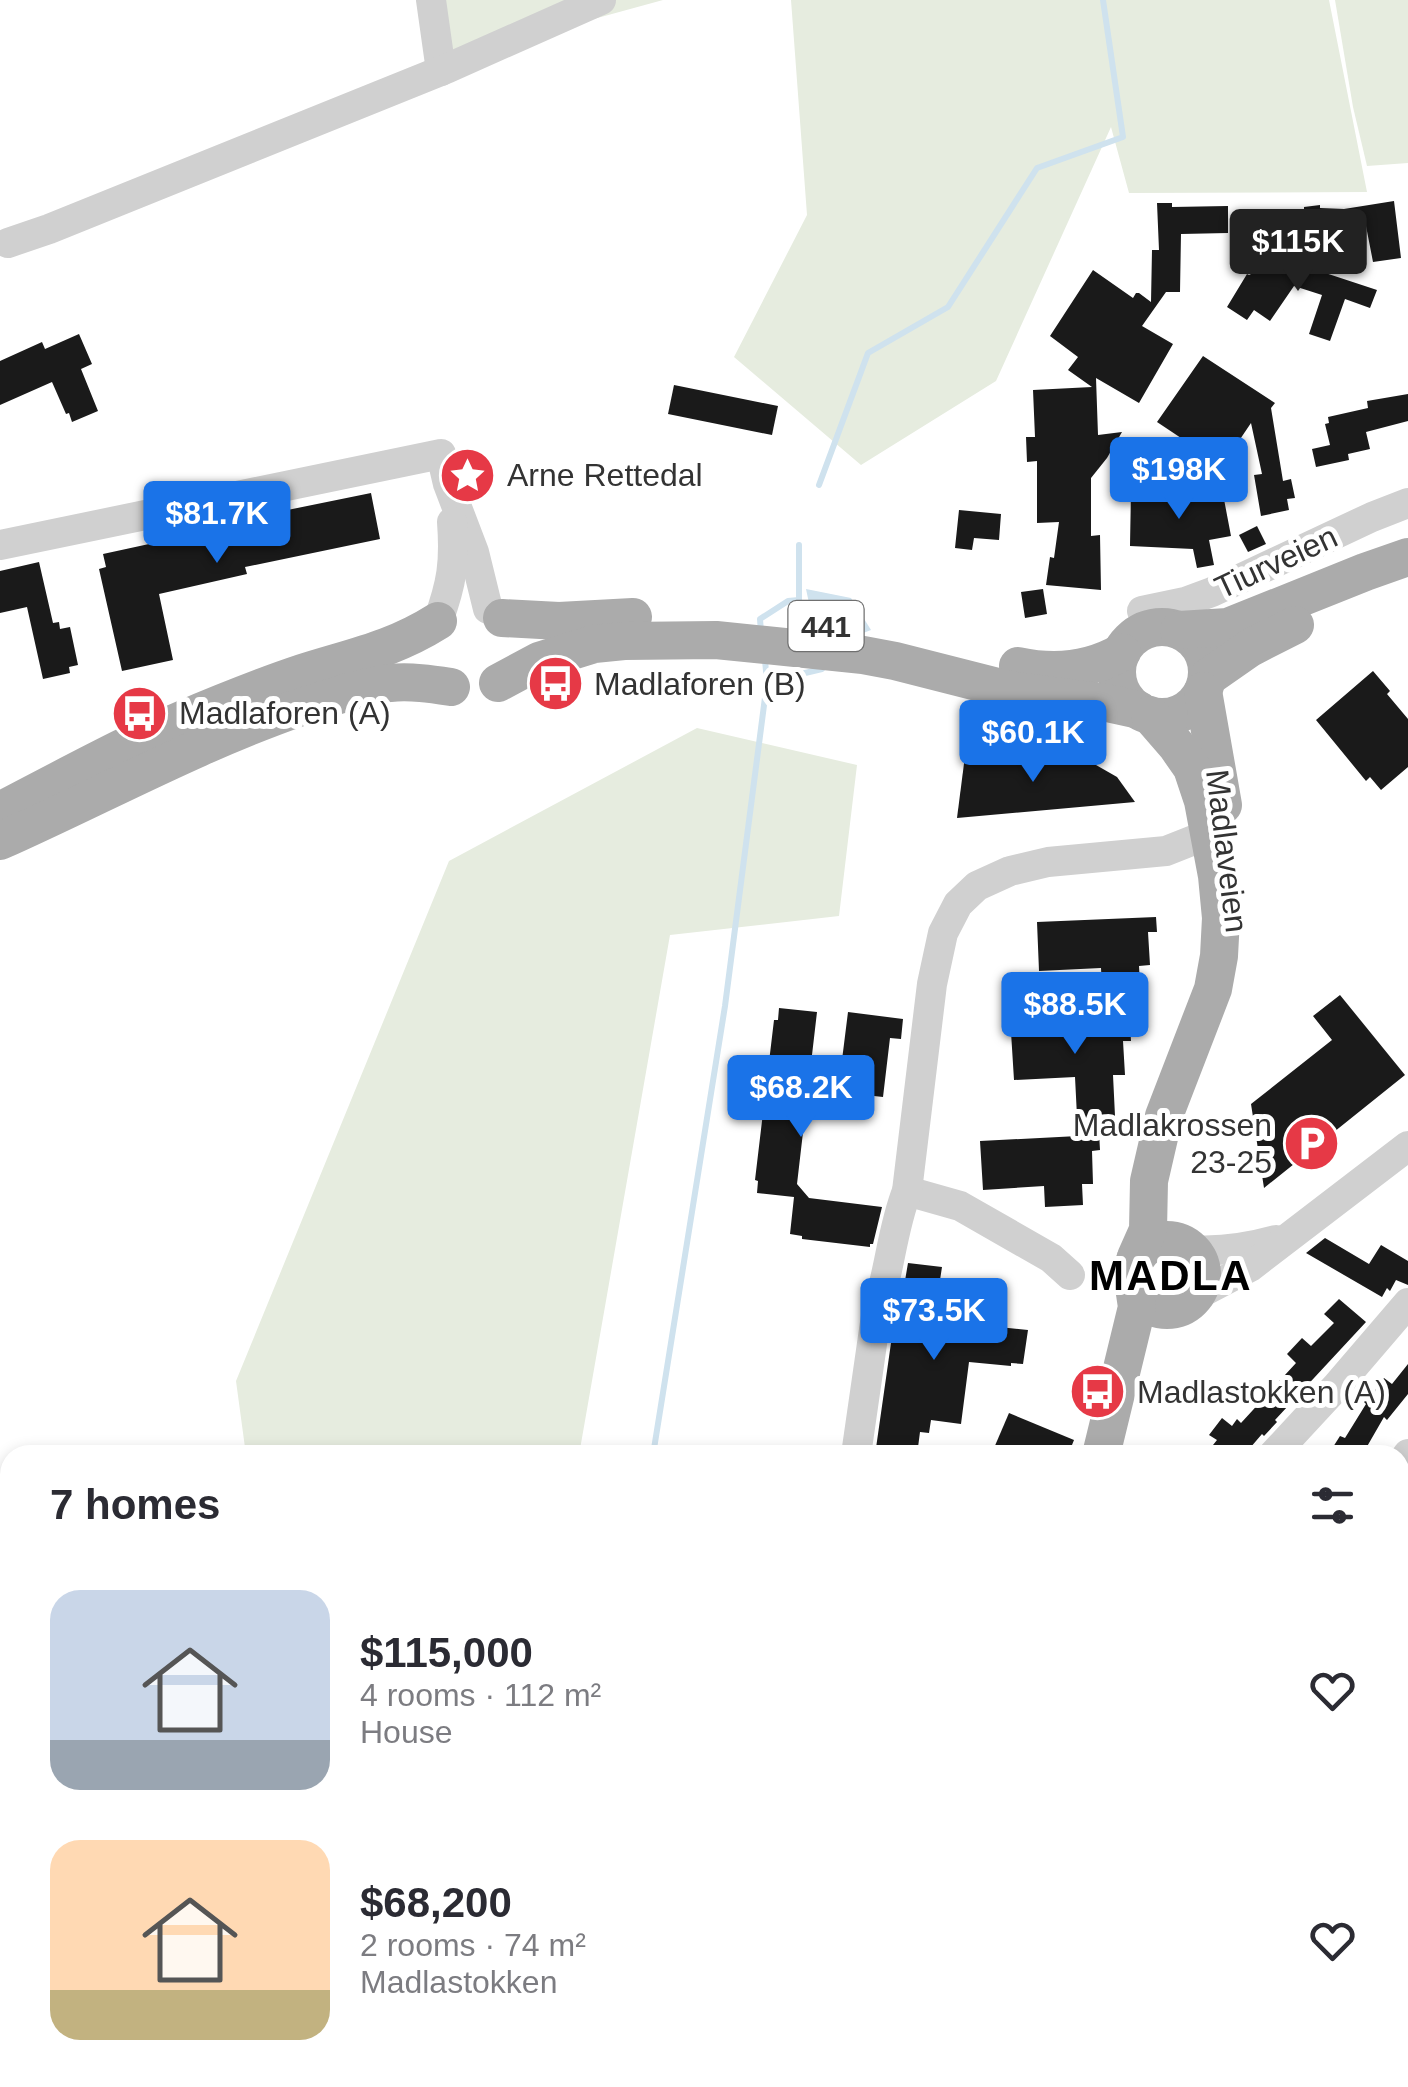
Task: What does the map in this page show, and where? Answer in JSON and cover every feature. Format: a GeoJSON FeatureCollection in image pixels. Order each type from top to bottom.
{"type":"FeatureCollection","features":[{"type":"Feature","properties":{"kind":"main road","name":"441"},"geometry":{"type":"LineString","coordinates":[[973,668],[1064,671],[1108,660],[1140,633],[1152,628],[1206,630],[1245,622],[1408,558]]}},
{"type":"Feature","properties":{"kind":"main road"},"geometry":{"type":"LineString","coordinates":[[1122,652],[1118,678],[1128,702],[1144,713],[1162,717],[1187,710],[1205,685],[1250,648],[1316,615],[1408,582]]}},
{"type":"Feature","properties":{"kind":"main road","name":"441"},"geometry":{"type":"LineString","coordinates":[[0,810],[222,703],[302,673],[390,647],[465,606],[559,622],[672,628],[774,620],[833,626],[937,645],[1009,690],[1091,700],[1144,713]]}},
{"type":"Feature","properties":{"kind":"main road"},"geometry":{"type":"LineString","coordinates":[[495,613],[514,640],[509,670],[498,682]]}},
{"type":"Feature","properties":{"kind":"main road"},"geometry":{"type":"LineString","coordinates":[[438,621],[428,644],[429,657],[441,679],[451,687]]}},
{"type":"Feature","properties":{"kind":"main road","name":"441"},"geometry":{"type":"LineString","coordinates":[[0,841],[194,749],[315,703],[391,683],[417,682],[470,692],[490,688],[539,661],[581,647],[672,628]]}},
{"type":"Feature","properties":{"kind":"main road"},"geometry":{"type":"LineString","coordinates":[[1180,630],[1198,644],[1207,666],[1205,685]]}},
{"type":"Feature","properties":{"kind":"main road","name":"Madlaveien"},"geometry":{"type":"LineString","coordinates":[[1183,1245],[1171,1186],[1176,1155],[1229,1002],[1240,940],[1233,861],[1205,685]]}},
{"type":"Feature","properties":{"kind":"main road","name":"Madlaveien"},"geometry":{"type":"LineString","coordinates":[[1103,1445],[1137,1306],[1135,1272],[1148,1230],[1149,1182],[1164,1116],[1213,990],[1222,918],[1204,801],[1192,768],[1176,744],[1144,713]]}},
{"type":"Feature","properties":{"kind":"main road"},"geometry":{"type":"LineString","coordinates":[[1150,1244],[1183,1245],[1199,1260],[1202,1272],[1200,1285],[1189,1300],[1164,1310],[1142,1300],[1135,1272],[1150,1244]]}},
{"type":"Feature","properties":{"kind":"main road","name":"Madlaveien"},"geometry":{"type":"LineString","coordinates":[[1104,1445],[1168,1320],[1189,1300]]}},
{"type":"Feature","properties":{"kind":"street"},"geometry":{"type":"LineString","coordinates":[[431,0],[441,71]]}},
{"type":"Feature","properties":{"kind":"street"},"geometry":{"type":"LineString","coordinates":[[8,242],[441,71],[602,0]]}},
{"type":"Feature","properties":{"kind":"street"},"geometry":{"type":"LineString","coordinates":[[0,545],[441,454],[455,555],[448,595],[438,621]]}},
{"type":"Feature","properties":{"kind":"street"},"geometry":{"type":"LineString","coordinates":[[448,484],[495,613]]}},
{"type":"Feature","properties":{"kind":"street","name":"Tiurveien"},"geometry":{"type":"LineString","coordinates":[[1142,611],[1212,592],[1408,503]]}},
{"type":"Feature","properties":{"kind":"street"},"geometry":{"type":"LineString","coordinates":[[857,1445],[877,1309],[907,1191],[932,984],[943,933],[958,904],[976,886],[1010,871],[1048,862],[1166,851],[1208,834]]}},
{"type":"Feature","properties":{"kind":"street"},"geometry":{"type":"LineString","coordinates":[[1166,851],[1217,876]]}},
{"type":"Feature","properties":{"kind":"street"},"geometry":{"type":"LineString","coordinates":[[1189,1300],[1250,1267],[1408,1146]]}},
{"type":"Feature","properties":{"kind":"street"},"geometry":{"type":"LineString","coordinates":[[907,1191],[960,1206],[1051,1258],[1070,1275]]}},
{"type":"Feature","properties":{"kind":"street"},"geometry":{"type":"LineString","coordinates":[[1183,1245],[1216,1252],[1288,1236]]}},
{"type":"Feature","properties":{"kind":"street"},"geometry":{"type":"LineString","coordinates":[[1282,1445],[1408,1303]]}},
{"type":"Feature","properties":{"kind":"shaded area"},"geometry":{"type":"Polygon","coordinates":[[[441,0],[663,0],[451,58],[441,0]]]}},
{"type":"Feature","properties":{"kind":"shaded area"},"geometry":{"type":"Polygon","coordinates":[[[791,0],[1329,0],[1367,192],[1129,193],[1111,127],[996,381],[861,465],[734,357],[807,215],[791,0]]]}},
{"type":"Feature","properties":{"kind":"shaded area"},"geometry":{"type":"Polygon","coordinates":[[[1335,0],[1408,0],[1408,163],[1367,166],[1335,0]]]}},
{"type":"Feature","properties":{"kind":"shaded area"},"geometry":{"type":"Polygon","coordinates":[[[697,728],[857,765],[839,916],[670,935],[581,1445],[245,1445],[236,1381],[449,861],[697,728]]]}},
{"type":"Feature","properties":{"kind":"water"},"geometry":{"type":"Polygon","coordinates":[[[806,589],[851,598],[871,630],[819,650],[806,589]]]}},
{"type":"Feature","properties":{"kind":"building"},"geometry":{"type":"Polygon","coordinates":[[[1394,201],[1401,258],[1373,262],[1366,226],[1333,230],[1333,236],[1297,242],[1294,211],[1320,205],[1344,209],[1394,201]]]}},
{"type":"Feature","properties":{"kind":"building"},"geometry":{"type":"Polygon","coordinates":[[[1157,203],[1172,203],[1172,207],[1228,206],[1228,233],[1181,234],[1180,292],[1166,292],[1142,326],[1173,344],[1139,403],[1096,378],[1098,435],[1122,432],[1091,478],[1091,536],[1100,535],[1101,590],[1046,585],[1059,522],[1037,523],[1037,461],[1027,462],[1026,437],[1035,437],[1033,390],[1092,387],[1068,370],[1078,357],[1050,336],[1093,270],[1133,298],[1139,293],[1151,302],[1152,250],[1159,250],[1157,203]]]}},
{"type":"Feature","properties":{"kind":"building"},"geometry":{"type":"Polygon","coordinates":[[[1286,260],[1377,290],[1370,308],[1345,299],[1330,341],[1309,334],[1322,295],[1294,286],[1270,321],[1254,310],[1247,320],[1227,307],[1247,274],[1286,260]]]}},
{"type":"Feature","properties":{"kind":"building"},"geometry":{"type":"Polygon","coordinates":[[[79,334],[92,364],[81,369],[98,411],[72,422],[52,382],[0,405],[0,361],[42,342],[45,349],[79,334]]]}},
{"type":"Feature","properties":{"kind":"building"},"geometry":{"type":"Polygon","coordinates":[[[1203,356],[1275,403],[1271,408],[1283,481],[1291,479],[1295,498],[1287,499],[1289,510],[1261,516],[1254,475],[1262,474],[1251,423],[1226,460],[1201,466],[1208,456],[1157,422],[1203,356]]]}},
{"type":"Feature","properties":{"kind":"building"},"geometry":{"type":"Polygon","coordinates":[[[674,385],[778,406],[772,435],[668,414],[674,385]]]}},
{"type":"Feature","properties":{"kind":"building"},"geometry":{"type":"Polygon","coordinates":[[[1408,394],[1408,421],[1366,432],[1370,449],[1348,454],[1349,460],[1316,467],[1312,449],[1330,445],[1325,424],[1329,423],[1328,417],[1368,408],[1367,401],[1408,394]]]}},
{"type":"Feature","properties":{"kind":"building"},"geometry":{"type":"Polygon","coordinates":[[[1131,490],[1223,494],[1231,536],[1209,540],[1214,565],[1197,568],[1193,549],[1130,546],[1131,490]]]}},
{"type":"Feature","properties":{"kind":"building"},"geometry":{"type":"Polygon","coordinates":[[[371,493],[380,539],[245,567],[247,574],[159,594],[173,660],[122,671],[99,569],[106,567],[103,554],[371,493]]]}},
{"type":"Feature","properties":{"kind":"building"},"geometry":{"type":"Polygon","coordinates":[[[959,510],[1001,514],[999,540],[974,538],[972,550],[955,548],[959,510]]]}},
{"type":"Feature","properties":{"kind":"building"},"geometry":{"type":"Polygon","coordinates":[[[1257,526],[1266,544],[1248,552],[1239,535],[1257,526]]]}},
{"type":"Feature","properties":{"kind":"building"},"geometry":{"type":"Polygon","coordinates":[[[39,562],[53,623],[59,622],[60,629],[70,627],[78,665],[69,667],[70,673],[43,679],[27,607],[0,613],[0,571],[39,562]]]}},
{"type":"Feature","properties":{"kind":"building"},"geometry":{"type":"Polygon","coordinates":[[[1043,589],[1047,614],[1025,618],[1021,592],[1043,589]]]}},
{"type":"Feature","properties":{"kind":"building"},"geometry":{"type":"Polygon","coordinates":[[[1373,671],[1408,719],[1408,767],[1381,790],[1370,777],[1366,781],[1316,720],[1373,671]]]}},
{"type":"Feature","properties":{"kind":"building"},"geometry":{"type":"Polygon","coordinates":[[[966,748],[1096,765],[1117,777],[1135,802],[957,818],[966,748]]]}},
{"type":"Feature","properties":{"kind":"building"},"geometry":{"type":"Polygon","coordinates":[[[1156,917],[1157,932],[1148,932],[1150,965],[1139,966],[1141,1006],[1129,1005],[1131,1041],[1123,1041],[1125,1075],[1113,1075],[1115,1116],[1098,1114],[1100,1150],[1092,1151],[1093,1184],[1082,1184],[1083,1205],[1045,1207],[1044,1186],[983,1190],[980,1141],[1078,1136],[1075,1077],[1014,1080],[1011,1032],[1104,1027],[1101,968],[1039,971],[1037,922],[1156,917]]]}},
{"type":"Feature","properties":{"kind":"building"},"geometry":{"type":"Polygon","coordinates":[[[1340,995],[1405,1075],[1264,1188],[1251,1104],[1332,1040],[1313,1016],[1340,995]]]}},
{"type":"Feature","properties":{"kind":"building"},"geometry":{"type":"Polygon","coordinates":[[[779,1008],[817,1012],[797,1184],[809,1198],[882,1207],[870,1247],[802,1239],[790,1234],[794,1197],[757,1193],[755,1180],[774,1020],[778,1020],[779,1008]]]}},
{"type":"Feature","properties":{"kind":"building"},"geometry":{"type":"Polygon","coordinates":[[[848,1012],[903,1019],[901,1039],[890,1038],[883,1097],[838,1092],[848,1012]]]}},
{"type":"Feature","properties":{"kind":"building"},"geometry":{"type":"Polygon","coordinates":[[[1325,1238],[1369,1264],[1381,1245],[1408,1261],[1408,1285],[1396,1280],[1382,1297],[1306,1253],[1325,1238]]]}},
{"type":"Feature","properties":{"kind":"building"},"geometry":{"type":"Polygon","coordinates":[[[908,1263],[942,1267],[935,1313],[990,1320],[989,1326],[1028,1330],[1023,1364],[969,1362],[961,1424],[931,1420],[929,1433],[920,1432],[918,1445],[876,1445],[894,1322],[898,1322],[908,1263]]]}},
{"type":"Feature","properties":{"kind":"building"},"geometry":{"type":"Polygon","coordinates":[[[1339,1299],[1366,1322],[1264,1436],[1253,1445],[1213,1445],[1217,1440],[1209,1435],[1222,1418],[1232,1426],[1237,1419],[1241,1423],[1296,1363],[1287,1354],[1302,1338],[1311,1346],[1334,1323],[1324,1314],[1339,1299]]]}},
{"type":"Feature","properties":{"kind":"building"},"geometry":{"type":"Polygon","coordinates":[[[1408,1364],[1408,1394],[1387,1420],[1384,1417],[1368,1445],[1334,1445],[1340,1436],[1345,1438],[1364,1402],[1384,1378],[1392,1384],[1408,1364]]]}},
{"type":"Feature","properties":{"kind":"building"},"geometry":{"type":"Polygon","coordinates":[[[1009,1413],[1074,1440],[1072,1445],[995,1445],[1009,1413]]]}},
{"type":"Feature","properties":{"kind":"waterway"},"geometry":{"type":"LineString","coordinates":[[819,485],[868,353],[948,307],[1037,168],[1123,137],[1103,0]]}},
{"type":"Feature","properties":{"kind":"waterway"},"geometry":{"type":"LineString","coordinates":[[799,545],[799,600],[811,636]]}},
{"type":"Feature","properties":{"kind":"waterway"},"geometry":{"type":"LineString","coordinates":[[761,632],[760,619],[788,601],[799,600]]}},
{"type":"Feature","properties":{"kind":"waterway"},"geometry":{"type":"LineString","coordinates":[[655,1445],[725,1006],[767,682],[765,660]]}},
{"type":"Feature","properties":{"kind":"waterway"},"geometry":{"type":"LineString","coordinates":[[767,682],[822,669],[820,663]]}},
{"type":"Feature","properties":{"kind":"place","name":"Arne Rettedal"},"geometry":{"type":"Point","coordinates":[468,475]}},
{"type":"Feature","properties":{"kind":"place","name":"Madlaforen (B)"},"geometry":{"type":"Point","coordinates":[555,684]}},
{"type":"Feature","properties":{"kind":"place","name":"Madlaforen (A)"},"geometry":{"type":"Point","coordinates":[140,713]}},
{"type":"Feature","properties":{"kind":"place","name":"Madlakrossen 23-25"},"geometry":{"type":"Point","coordinates":[1311,1143]}},
{"type":"Feature","properties":{"kind":"place","name":"Madlastokken (A)"},"geometry":{"type":"Point","coordinates":[1098,1392]}},
{"type":"Feature","properties":{"kind":"district","name":"MADLA"},"geometry":{"type":"Point","coordinates":[1171,1275]}}]}
